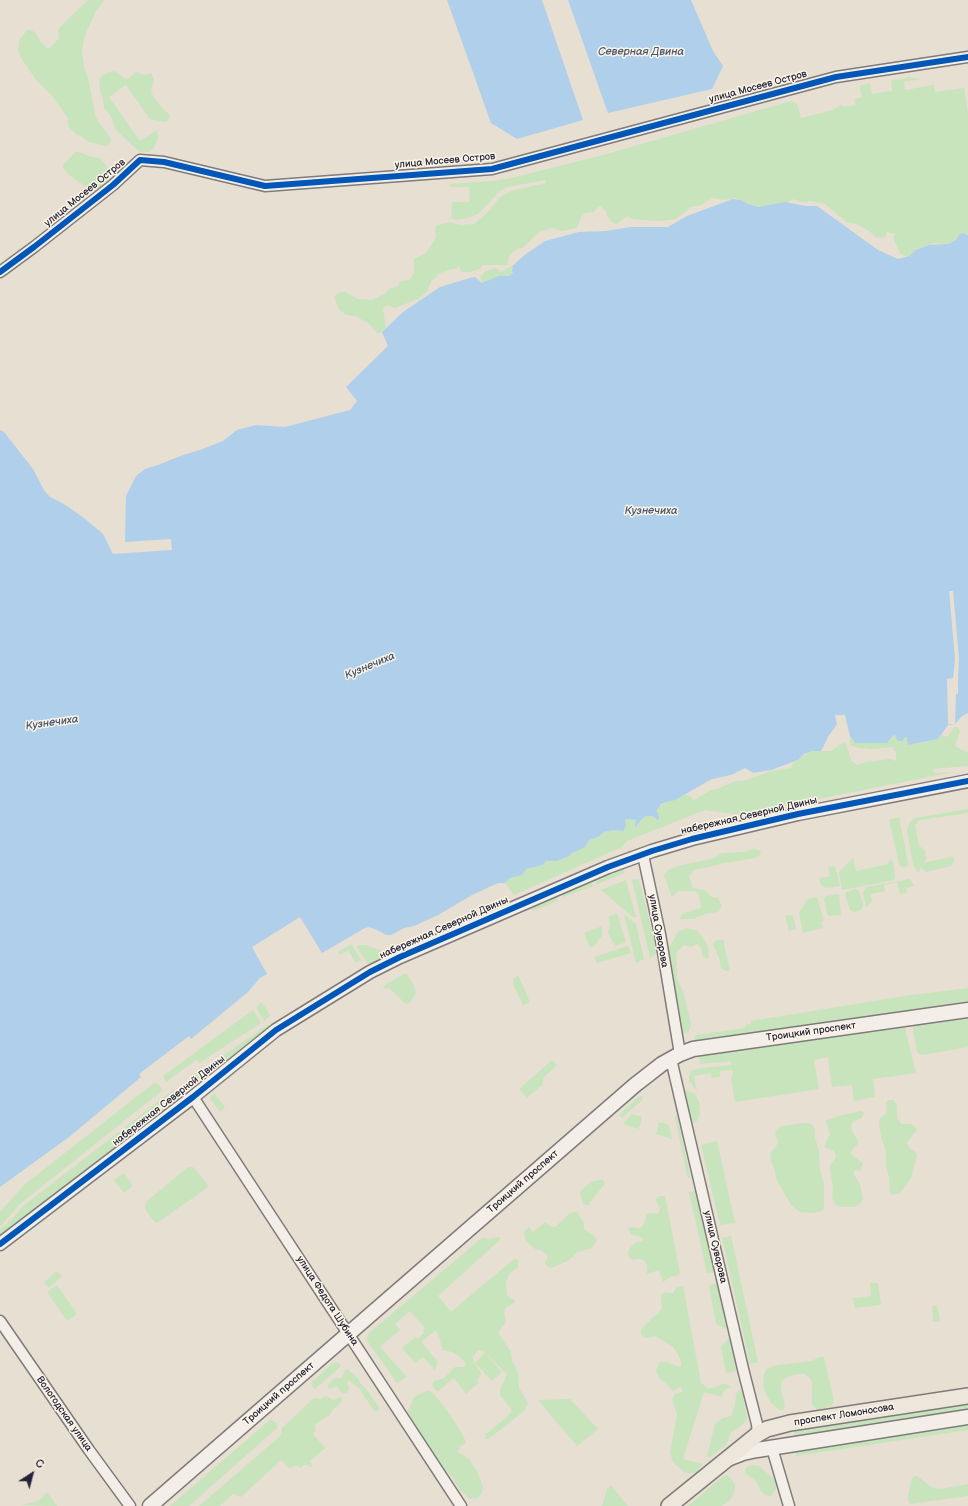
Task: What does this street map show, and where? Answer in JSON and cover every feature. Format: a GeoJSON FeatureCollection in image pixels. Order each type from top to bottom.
{"type":"FeatureCollection","features":[{"type":"Feature","properties":{"kind":"main road","name":"Троицкий проспект"},"geometry":{"type":"LineString","coordinates":[[150,1506],[635,1085],[652,1071],[676,1056],[693,1049],[968,1010]]}},
{"type":"Feature","properties":{"kind":"main road","name":"проспект Ломоносова"},"geometry":{"type":"LineString","coordinates":[[669,1506],[758,1434],[775,1427],[968,1396]]}},
{"type":"Feature","properties":{"kind":"main road","name":"проспект Ломоносова"},"geometry":{"type":"LineString","coordinates":[[730,1458],[743,1453],[772,1448],[968,1417]]}},
{"type":"Feature","properties":{"kind":"street","name":"улица Мосеев Остров"},"geometry":{"type":"LineString","coordinates":[[0,272],[113,185],[140,160],[164,162],[265,186],[492,169],[836,77],[968,57]]}},
{"type":"Feature","properties":{"kind":"street","name":"набережная Северной Двины"},"geometry":{"type":"LineString","coordinates":[[0,1244],[193,1097],[276,1030],[370,972],[446,936],[608,867],[692,839],[798,814],[968,781]]}},
{"type":"Feature","properties":{"kind":"street","name":"улица Суворова"},"geometry":{"type":"LineString","coordinates":[[643,855],[660,934],[676,1056],[744,1373],[758,1424],[758,1434]]}},
{"type":"Feature","properties":{"kind":"street","name":"улица Федота Шубина"},"geometry":{"type":"LineString","coordinates":[[193,1097],[461,1506]]}},
{"type":"Feature","properties":{"kind":"street","name":"Вологодская улица"},"geometry":{"type":"LineString","coordinates":[[0,1321],[107,1476],[130,1506]]}},
{"type":"Feature","properties":{"kind":"street"},"geometry":{"type":"LineString","coordinates":[[772,1448],[789,1506]]}},
{"type":"Feature","properties":{"kind":"green space"},"geometry":{"type":"Polygon","coordinates":[[[88,0],[105,0],[96,11],[86,33],[82,52],[96,118],[111,139],[109,145],[106,146],[89,142],[77,135],[68,126],[68,118],[53,97],[36,80],[21,58],[18,50],[19,41],[27,30],[31,30],[36,33],[40,41],[47,48],[51,47],[59,38],[58,30],[61,26],[88,0]]]}},
{"type":"Feature","properties":{"kind":"green space"},"geometry":{"type":"Polygon","coordinates":[[[115,71],[126,79],[136,72],[145,75],[151,73],[154,80],[151,91],[154,98],[170,116],[165,122],[150,119],[126,85],[109,97],[140,141],[157,130],[157,141],[154,148],[149,152],[140,152],[124,138],[115,128],[111,116],[104,108],[99,80],[106,73],[115,71]]]}},
{"type":"Feature","properties":{"kind":"green space"},"geometry":{"type":"Polygon","coordinates":[[[909,77],[921,79],[904,82],[905,90],[934,85],[935,92],[964,88],[968,113],[968,235],[965,234],[958,236],[956,240],[948,244],[934,243],[916,250],[909,256],[903,255],[900,253],[893,238],[895,234],[887,232],[885,237],[876,237],[868,230],[856,224],[847,222],[825,204],[811,201],[802,202],[793,199],[789,202],[758,207],[735,198],[724,200],[712,198],[701,205],[691,207],[676,219],[659,221],[633,219],[627,216],[617,224],[611,221],[607,216],[606,211],[601,206],[594,212],[584,213],[576,228],[562,231],[553,228],[539,232],[523,248],[519,248],[514,251],[508,258],[508,265],[482,265],[480,269],[469,272],[461,272],[459,266],[456,269],[451,269],[438,274],[431,281],[428,290],[420,298],[395,308],[386,305],[383,309],[386,328],[378,334],[368,323],[355,316],[346,315],[339,309],[334,297],[339,292],[345,292],[358,299],[372,300],[385,294],[389,289],[398,286],[400,281],[409,280],[414,273],[414,259],[426,253],[434,241],[436,236],[436,226],[449,222],[460,225],[474,224],[489,211],[501,196],[511,191],[546,183],[546,180],[507,187],[500,191],[478,214],[468,218],[456,220],[451,218],[452,202],[470,202],[469,187],[451,187],[449,184],[511,178],[603,155],[791,101],[797,104],[801,118],[832,110],[841,105],[844,107],[856,105],[854,100],[862,97],[859,86],[870,83],[872,94],[892,91],[891,80],[909,77]]]}},
{"type":"Feature","properties":{"kind":"green space"},"geometry":{"type":"Polygon","coordinates":[[[75,152],[100,158],[108,168],[111,181],[104,188],[94,191],[69,175],[63,168],[63,165],[75,152]]]}},
{"type":"Feature","properties":{"kind":"green space"},"geometry":{"type":"Polygon","coordinates":[[[512,266],[513,273],[509,276],[498,277],[482,283],[480,276],[486,271],[496,268],[501,272],[512,266]]]}},
{"type":"Feature","properties":{"kind":"green space"},"geometry":{"type":"Polygon","coordinates":[[[954,727],[957,727],[960,731],[955,746],[968,753],[968,766],[933,769],[936,773],[953,772],[773,808],[747,816],[705,810],[627,841],[622,847],[514,895],[505,883],[510,878],[522,875],[526,869],[543,865],[546,861],[557,861],[569,856],[589,840],[598,837],[604,832],[613,830],[620,831],[626,826],[625,820],[627,819],[636,820],[637,827],[646,816],[652,816],[656,819],[658,808],[665,802],[685,795],[690,796],[694,800],[711,790],[735,781],[743,781],[771,771],[791,768],[793,764],[802,756],[812,751],[831,751],[844,742],[847,746],[851,760],[857,765],[866,762],[890,759],[896,761],[896,752],[892,747],[870,749],[854,747],[850,744],[850,736],[855,743],[887,743],[895,735],[903,739],[907,737],[908,745],[938,739],[942,735],[948,737],[954,727]]]}},
{"type":"Feature","properties":{"kind":"green space"},"geometry":{"type":"Polygon","coordinates":[[[968,809],[968,813],[920,820],[915,825],[919,846],[925,850],[926,859],[919,872],[917,872],[913,864],[907,830],[910,822],[914,818],[968,809]]]}},
{"type":"Feature","properties":{"kind":"green space"},"geometry":{"type":"Polygon","coordinates":[[[899,817],[908,862],[908,865],[905,868],[901,867],[899,864],[889,820],[899,817]]]}},
{"type":"Feature","properties":{"kind":"green space"},"geometry":{"type":"Polygon","coordinates":[[[755,848],[761,852],[759,856],[755,858],[724,863],[693,871],[689,877],[693,888],[705,890],[712,897],[718,898],[722,906],[718,912],[705,914],[694,919],[680,919],[682,914],[701,908],[699,894],[695,891],[678,891],[672,897],[664,875],[668,870],[681,865],[712,859],[722,853],[744,852],[755,848]]]}},
{"type":"Feature","properties":{"kind":"green space"},"geometry":{"type":"Polygon","coordinates":[[[953,857],[954,861],[951,866],[927,872],[922,869],[922,865],[926,862],[953,857]]]}},
{"type":"Feature","properties":{"kind":"green space"},"geometry":{"type":"Polygon","coordinates":[[[853,858],[856,871],[888,864],[890,859],[893,862],[895,876],[894,880],[842,890],[839,872],[853,858]]]}},
{"type":"Feature","properties":{"kind":"green space"},"geometry":{"type":"Polygon","coordinates":[[[623,866],[625,873],[597,884],[592,879],[623,866]]]}},
{"type":"Feature","properties":{"kind":"green space"},"geometry":{"type":"Polygon","coordinates":[[[835,866],[840,886],[827,888],[823,887],[819,878],[830,876],[828,867],[835,866]]]}},
{"type":"Feature","properties":{"kind":"green space"},"geometry":{"type":"Polygon","coordinates":[[[639,879],[657,951],[655,955],[650,958],[632,880],[639,879]]]}},
{"type":"Feature","properties":{"kind":"green space"},"geometry":{"type":"Polygon","coordinates":[[[910,879],[914,886],[906,888],[907,893],[900,894],[897,882],[884,885],[885,891],[871,894],[872,902],[866,907],[863,894],[867,887],[910,879]]]}},
{"type":"Feature","properties":{"kind":"green space"},"geometry":{"type":"Polygon","coordinates":[[[626,880],[636,917],[633,917],[601,890],[626,880]]]}},
{"type":"Feature","properties":{"kind":"green space"},"geometry":{"type":"Polygon","coordinates":[[[590,881],[594,886],[563,897],[562,893],[590,881]]]}},
{"type":"Feature","properties":{"kind":"green space"},"geometry":{"type":"Polygon","coordinates":[[[855,889],[859,890],[863,905],[862,909],[853,912],[850,910],[845,895],[846,892],[855,889]]]}},
{"type":"Feature","properties":{"kind":"green space"},"geometry":{"type":"Polygon","coordinates":[[[839,894],[841,915],[829,916],[824,898],[839,894]]]}},
{"type":"Feature","properties":{"kind":"green space"},"geometry":{"type":"Polygon","coordinates":[[[556,895],[558,901],[533,911],[531,905],[556,895]]]}},
{"type":"Feature","properties":{"kind":"green space"},"geometry":{"type":"Polygon","coordinates":[[[817,897],[824,921],[821,922],[823,928],[803,933],[799,913],[808,899],[817,897]]]}},
{"type":"Feature","properties":{"kind":"green space"},"geometry":{"type":"Polygon","coordinates":[[[617,913],[626,942],[615,946],[608,933],[610,923],[608,917],[617,913]]]}},
{"type":"Feature","properties":{"kind":"green space"},"geometry":{"type":"Polygon","coordinates":[[[624,914],[636,924],[644,959],[636,963],[624,914]]]}},
{"type":"Feature","properties":{"kind":"green space"},"geometry":{"type":"Polygon","coordinates":[[[793,915],[796,929],[789,931],[785,916],[793,915]]]}},
{"type":"Feature","properties":{"kind":"green space"},"geometry":{"type":"Polygon","coordinates":[[[602,926],[602,936],[595,945],[590,948],[584,933],[602,926]]]}},
{"type":"Feature","properties":{"kind":"green space"},"geometry":{"type":"Polygon","coordinates":[[[687,928],[696,930],[702,936],[708,946],[709,958],[703,957],[701,948],[698,944],[691,947],[684,945],[676,953],[677,978],[683,991],[691,1024],[688,1032],[682,1034],[668,950],[678,932],[687,928]]]}},
{"type":"Feature","properties":{"kind":"green space"},"geometry":{"type":"Polygon","coordinates":[[[723,939],[730,971],[726,971],[721,968],[719,958],[713,945],[716,940],[723,939]]]}},
{"type":"Feature","properties":{"kind":"green space"},"geometry":{"type":"Polygon","coordinates":[[[351,944],[361,960],[356,963],[348,950],[340,955],[338,952],[351,944]]]}},
{"type":"Feature","properties":{"kind":"green space"},"geometry":{"type":"Polygon","coordinates":[[[358,945],[366,945],[384,952],[386,957],[369,966],[357,947],[358,945]]]}},
{"type":"Feature","properties":{"kind":"green space"},"geometry":{"type":"Polygon","coordinates":[[[628,946],[631,953],[597,963],[594,957],[628,946]]]}},
{"type":"Feature","properties":{"kind":"green space"},"geometry":{"type":"Polygon","coordinates":[[[406,973],[414,985],[416,993],[410,1003],[406,1004],[389,988],[385,989],[383,986],[406,973]]]}},
{"type":"Feature","properties":{"kind":"green space"},"geometry":{"type":"Polygon","coordinates":[[[518,975],[530,1002],[523,1005],[513,984],[514,978],[518,975]]]}},
{"type":"Feature","properties":{"kind":"green space"},"geometry":{"type":"Polygon","coordinates":[[[968,988],[968,1001],[699,1043],[695,1041],[694,1037],[697,1035],[745,1028],[745,1025],[751,1024],[751,1021],[911,995],[968,988]]]}},
{"type":"Feature","properties":{"kind":"green space"},"geometry":{"type":"Polygon","coordinates":[[[262,1002],[270,1016],[264,1021],[256,1007],[262,1002]]]}},
{"type":"Feature","properties":{"kind":"green space"},"geometry":{"type":"Polygon","coordinates":[[[253,1010],[261,1023],[199,1063],[196,1060],[166,1082],[163,1076],[253,1010]]]}},
{"type":"Feature","properties":{"kind":"green space"},"geometry":{"type":"Polygon","coordinates":[[[968,1016],[968,1047],[922,1055],[917,1052],[913,1028],[915,1024],[968,1016]]]}},
{"type":"Feature","properties":{"kind":"green space"},"geometry":{"type":"Polygon","coordinates":[[[269,1024],[272,1030],[202,1081],[193,1076],[269,1024]]]}},
{"type":"Feature","properties":{"kind":"green space"},"geometry":{"type":"Polygon","coordinates":[[[903,1026],[905,1028],[916,1073],[873,1079],[875,1097],[854,1101],[852,1085],[832,1087],[828,1057],[814,1060],[819,1089],[735,1102],[731,1078],[733,1074],[732,1070],[720,1071],[720,1077],[712,1078],[711,1073],[694,1076],[697,1091],[689,1081],[691,1071],[701,1068],[731,1065],[731,1061],[700,1064],[699,1055],[903,1026]]]}},
{"type":"Feature","properties":{"kind":"green space"},"geometry":{"type":"Polygon","coordinates":[[[552,1060],[557,1065],[543,1078],[543,1084],[527,1098],[519,1089],[552,1060]]]}},
{"type":"Feature","properties":{"kind":"green space"},"geometry":{"type":"Polygon","coordinates":[[[154,1083],[157,1083],[163,1090],[20,1204],[0,1227],[0,1212],[24,1185],[154,1083]]]}},
{"type":"Feature","properties":{"kind":"green space"},"geometry":{"type":"Polygon","coordinates":[[[173,1090],[180,1100],[0,1240],[0,1230],[23,1206],[173,1090]]]}},
{"type":"Feature","properties":{"kind":"green space"},"geometry":{"type":"Polygon","coordinates":[[[686,1090],[695,1094],[699,1102],[700,1113],[697,1121],[694,1123],[691,1122],[683,1093],[686,1090]]]}},
{"type":"Feature","properties":{"kind":"green space"},"geometry":{"type":"Polygon","coordinates":[[[214,1093],[225,1107],[220,1112],[210,1098],[214,1093]]]}},
{"type":"Feature","properties":{"kind":"green space"},"geometry":{"type":"Polygon","coordinates":[[[643,1096],[642,1100],[622,1118],[619,1115],[638,1097],[643,1096]]]}},
{"type":"Feature","properties":{"kind":"green space"},"geometry":{"type":"Polygon","coordinates":[[[889,1100],[894,1100],[897,1106],[897,1118],[901,1124],[911,1124],[917,1130],[907,1142],[908,1147],[916,1152],[917,1156],[911,1178],[900,1193],[893,1195],[890,1192],[889,1177],[886,1165],[886,1151],[879,1126],[880,1118],[887,1113],[886,1102],[889,1100]]]}},
{"type":"Feature","properties":{"kind":"green space"},"geometry":{"type":"Polygon","coordinates":[[[861,1111],[864,1113],[862,1118],[854,1121],[851,1125],[852,1131],[858,1141],[857,1146],[852,1149],[851,1154],[863,1163],[860,1171],[855,1170],[853,1173],[860,1184],[863,1199],[861,1203],[854,1207],[843,1207],[836,1205],[832,1198],[833,1188],[830,1166],[836,1157],[834,1151],[824,1147],[830,1134],[826,1122],[827,1120],[842,1115],[861,1111]]]}},
{"type":"Feature","properties":{"kind":"green space"},"geometry":{"type":"Polygon","coordinates":[[[632,1114],[642,1117],[639,1129],[623,1124],[632,1114]]]}},
{"type":"Feature","properties":{"kind":"green space"},"geometry":{"type":"Polygon","coordinates":[[[677,1115],[691,1180],[687,1176],[675,1117],[677,1115]]]}},
{"type":"Feature","properties":{"kind":"green space"},"geometry":{"type":"Polygon","coordinates":[[[659,1122],[669,1125],[672,1139],[656,1134],[659,1122]]]}},
{"type":"Feature","properties":{"kind":"green space"},"geometry":{"type":"Polygon","coordinates":[[[805,1123],[812,1124],[815,1130],[815,1138],[819,1151],[820,1170],[824,1184],[824,1208],[822,1211],[815,1213],[800,1212],[791,1205],[776,1179],[775,1171],[770,1158],[771,1152],[776,1147],[778,1142],[775,1133],[777,1129],[782,1126],[805,1123]]]}},
{"type":"Feature","properties":{"kind":"green space"},"geometry":{"type":"Polygon","coordinates":[[[717,1141],[735,1223],[720,1225],[701,1145],[717,1141]]]}},
{"type":"Feature","properties":{"kind":"green space"},"geometry":{"type":"Polygon","coordinates":[[[188,1167],[193,1167],[208,1185],[207,1188],[157,1223],[145,1209],[146,1202],[188,1167]]]}},
{"type":"Feature","properties":{"kind":"green space"},"geometry":{"type":"Polygon","coordinates":[[[124,1173],[133,1186],[124,1193],[114,1180],[124,1173]]]}},
{"type":"Feature","properties":{"kind":"green space"},"geometry":{"type":"Polygon","coordinates":[[[603,1180],[605,1183],[588,1205],[583,1204],[580,1193],[581,1190],[591,1182],[603,1180]]]}},
{"type":"Feature","properties":{"kind":"green space"},"geometry":{"type":"Polygon","coordinates":[[[698,1190],[715,1272],[707,1273],[689,1192],[698,1190]]]}},
{"type":"Feature","properties":{"kind":"green space"},"geometry":{"type":"Polygon","coordinates":[[[665,1196],[680,1273],[677,1276],[670,1277],[663,1282],[659,1270],[647,1274],[647,1266],[645,1261],[640,1259],[632,1260],[628,1253],[629,1249],[635,1243],[642,1241],[643,1239],[639,1236],[632,1235],[628,1229],[630,1227],[641,1228],[645,1222],[646,1215],[649,1213],[658,1214],[660,1209],[656,1200],[657,1197],[665,1196]]]}},
{"type":"Feature","properties":{"kind":"green space"},"geometry":{"type":"Polygon","coordinates":[[[576,1211],[584,1223],[584,1229],[594,1236],[597,1241],[592,1248],[578,1252],[569,1260],[549,1268],[545,1263],[548,1256],[540,1250],[535,1249],[526,1241],[524,1235],[525,1230],[529,1227],[533,1232],[545,1222],[552,1227],[555,1227],[569,1214],[576,1211]]]}},
{"type":"Feature","properties":{"kind":"green space"},"geometry":{"type":"Polygon","coordinates":[[[731,1236],[758,1362],[750,1364],[722,1238],[731,1236]]]}},
{"type":"Feature","properties":{"kind":"green space"},"geometry":{"type":"Polygon","coordinates":[[[483,1237],[488,1239],[499,1237],[501,1239],[438,1296],[451,1312],[514,1259],[518,1261],[518,1267],[509,1274],[506,1283],[507,1295],[511,1299],[514,1299],[515,1302],[504,1311],[506,1322],[499,1331],[499,1334],[511,1352],[512,1361],[518,1372],[519,1388],[528,1403],[524,1411],[487,1439],[485,1439],[486,1434],[508,1416],[512,1410],[500,1395],[500,1390],[507,1374],[483,1351],[478,1350],[473,1357],[474,1363],[481,1373],[477,1380],[478,1383],[466,1394],[454,1378],[437,1392],[432,1385],[434,1381],[444,1378],[455,1367],[464,1367],[466,1365],[459,1356],[452,1352],[442,1350],[440,1339],[436,1330],[421,1342],[438,1362],[435,1370],[423,1357],[415,1363],[402,1348],[415,1337],[417,1339],[424,1333],[423,1331],[425,1328],[410,1311],[395,1324],[400,1330],[380,1347],[407,1377],[397,1383],[366,1339],[369,1333],[483,1237]]]}},
{"type":"Feature","properties":{"kind":"green space"},"geometry":{"type":"Polygon","coordinates":[[[57,1271],[62,1276],[49,1288],[44,1282],[57,1271]]]}},
{"type":"Feature","properties":{"kind":"green space"},"geometry":{"type":"Polygon","coordinates":[[[719,1283],[728,1330],[716,1324],[709,1285],[719,1283]]]}},
{"type":"Feature","properties":{"kind":"green space"},"geometry":{"type":"Polygon","coordinates":[[[870,1283],[878,1283],[881,1305],[855,1308],[853,1298],[871,1296],[870,1283]]]}},
{"type":"Feature","properties":{"kind":"green space"},"geometry":{"type":"Polygon","coordinates":[[[57,1285],[77,1314],[67,1321],[47,1292],[57,1285]]]}},
{"type":"Feature","properties":{"kind":"green space"},"geometry":{"type":"Polygon","coordinates":[[[683,1286],[701,1383],[709,1389],[723,1384],[731,1387],[724,1390],[722,1397],[704,1392],[683,1459],[703,1464],[696,1472],[689,1474],[684,1472],[673,1462],[670,1453],[677,1414],[672,1399],[675,1394],[682,1392],[682,1388],[680,1387],[673,1391],[660,1379],[656,1371],[660,1362],[668,1362],[679,1367],[681,1366],[681,1361],[673,1347],[655,1336],[645,1338],[641,1335],[641,1330],[662,1309],[661,1295],[665,1292],[673,1293],[677,1287],[683,1286]]]}},
{"type":"Feature","properties":{"kind":"green space"},"geometry":{"type":"Polygon","coordinates":[[[937,1305],[940,1321],[933,1322],[932,1306],[937,1305]]]}},
{"type":"Feature","properties":{"kind":"green space"},"geometry":{"type":"Polygon","coordinates":[[[729,1338],[736,1371],[726,1373],[721,1347],[729,1338]]]}},
{"type":"Feature","properties":{"kind":"green space"},"geometry":{"type":"Polygon","coordinates":[[[485,1353],[502,1372],[492,1381],[475,1363],[485,1353]]]}},
{"type":"Feature","properties":{"kind":"green space"},"geometry":{"type":"Polygon","coordinates":[[[819,1357],[824,1357],[834,1401],[831,1406],[818,1410],[812,1405],[812,1382],[810,1378],[804,1374],[787,1377],[782,1381],[781,1385],[785,1406],[783,1410],[780,1410],[771,1403],[764,1390],[763,1378],[766,1369],[778,1365],[812,1361],[819,1357]]]}},
{"type":"Feature","properties":{"kind":"green space"},"geometry":{"type":"Polygon","coordinates":[[[337,1362],[341,1365],[340,1367],[315,1389],[313,1388],[311,1383],[333,1363],[337,1362]]]}},
{"type":"Feature","properties":{"kind":"green space"},"geometry":{"type":"Polygon","coordinates":[[[347,1369],[358,1378],[360,1383],[367,1390],[380,1409],[376,1412],[359,1388],[349,1381],[347,1382],[349,1389],[346,1393],[342,1393],[337,1386],[329,1389],[328,1385],[334,1378],[342,1378],[345,1370],[347,1369]]]}},
{"type":"Feature","properties":{"kind":"green space"},"geometry":{"type":"Polygon","coordinates":[[[429,1390],[434,1394],[451,1416],[463,1435],[466,1443],[460,1447],[458,1452],[470,1460],[478,1473],[483,1487],[482,1493],[478,1498],[470,1499],[461,1491],[452,1477],[434,1457],[409,1420],[408,1411],[414,1397],[429,1390]]]}},
{"type":"Feature","properties":{"kind":"green space"},"geometry":{"type":"Polygon","coordinates":[[[739,1390],[743,1394],[747,1419],[741,1426],[731,1432],[727,1444],[710,1457],[707,1457],[715,1424],[723,1418],[731,1416],[735,1405],[736,1394],[739,1390]]]}},
{"type":"Feature","properties":{"kind":"green space"},"geometry":{"type":"Polygon","coordinates":[[[325,1396],[333,1400],[341,1397],[342,1401],[333,1409],[330,1415],[314,1425],[316,1430],[313,1434],[325,1448],[310,1461],[313,1466],[310,1467],[308,1465],[304,1465],[301,1468],[294,1466],[290,1469],[281,1460],[241,1497],[233,1494],[220,1506],[199,1506],[278,1438],[281,1434],[282,1428],[314,1398],[321,1399],[325,1396]]]}},
{"type":"Feature","properties":{"kind":"green space"},"geometry":{"type":"Polygon","coordinates":[[[570,1399],[598,1429],[577,1446],[538,1400],[570,1399]]]}},
{"type":"Feature","properties":{"kind":"green space"},"geometry":{"type":"Polygon","coordinates":[[[968,1400],[968,1411],[795,1436],[794,1425],[968,1400]]]}},
{"type":"Feature","properties":{"kind":"green space"},"geometry":{"type":"Polygon","coordinates":[[[271,1419],[277,1424],[277,1428],[189,1506],[170,1506],[271,1419]]]}},
{"type":"Feature","properties":{"kind":"green space"},"geometry":{"type":"Polygon","coordinates":[[[968,1422],[968,1430],[796,1456],[796,1450],[968,1422]]]}},
{"type":"Feature","properties":{"kind":"green space"},"geometry":{"type":"Polygon","coordinates":[[[753,1465],[759,1466],[776,1481],[776,1489],[771,1496],[765,1495],[761,1491],[756,1481],[745,1473],[747,1467],[753,1465]]]}},
{"type":"Feature","properties":{"kind":"green space"},"geometry":{"type":"Polygon","coordinates":[[[727,1475],[735,1485],[734,1493],[730,1500],[722,1506],[688,1506],[722,1477],[727,1475]]]}},
{"type":"Feature","properties":{"kind":"green space"},"geometry":{"type":"Polygon","coordinates":[[[914,1476],[919,1477],[931,1487],[941,1489],[968,1484],[968,1496],[910,1504],[908,1501],[908,1496],[911,1481],[914,1476]]]}},
{"type":"Feature","properties":{"kind":"green space"},"geometry":{"type":"Polygon","coordinates":[[[611,1485],[628,1506],[602,1506],[607,1489],[611,1485]]]}},
{"type":"Feature","properties":{"kind":"green space"},"geometry":{"type":"Polygon","coordinates":[[[47,1492],[57,1506],[21,1505],[39,1501],[47,1492]]]}},
{"type":"Feature","properties":{"kind":"water"},"geometry":{"type":"Polygon","coordinates":[[[447,0],[542,0],[583,120],[517,139],[491,123],[447,0]]]}},
{"type":"Feature","properties":{"kind":"water","name":"Северная Двина"},"geometry":{"type":"Polygon","coordinates":[[[568,0],[691,0],[713,51],[723,66],[712,89],[608,113],[568,0]]]}},
{"type":"Feature","properties":{"kind":"water","name":"Кузнечиха"},"geometry":{"type":"Polygon","coordinates":[[[733,199],[741,200],[758,207],[785,202],[806,206],[817,206],[878,250],[898,259],[909,256],[916,250],[929,245],[948,244],[956,240],[962,233],[968,235],[968,713],[962,716],[955,724],[948,725],[938,739],[908,745],[907,737],[905,737],[902,741],[898,741],[895,735],[887,743],[855,743],[850,736],[845,715],[835,715],[837,724],[821,751],[812,751],[804,754],[798,760],[771,770],[753,773],[745,768],[731,775],[712,779],[675,800],[661,804],[657,810],[658,820],[652,816],[646,816],[635,828],[636,820],[627,819],[625,820],[626,826],[623,831],[613,830],[604,832],[598,837],[589,840],[585,847],[569,856],[557,861],[546,861],[543,865],[526,869],[522,875],[510,878],[505,883],[498,883],[472,895],[438,915],[414,926],[404,928],[391,935],[386,935],[369,927],[365,928],[322,953],[300,917],[252,947],[267,974],[260,978],[248,992],[191,1039],[189,1036],[139,1074],[141,1077],[69,1137],[0,1187],[0,430],[4,432],[33,469],[44,490],[50,497],[64,504],[103,534],[113,554],[172,550],[171,539],[125,542],[126,496],[136,476],[145,469],[223,441],[237,430],[256,425],[285,427],[350,410],[357,401],[346,387],[388,346],[382,332],[403,312],[440,287],[475,277],[482,283],[499,276],[509,276],[513,273],[512,266],[545,241],[579,232],[606,231],[631,227],[668,227],[687,216],[733,199]]]}},
{"type":"Feature","properties":{"kind":"pier"},"geometry":{"type":"Polygon","coordinates":[[[949,591],[953,591],[959,658],[955,724],[948,724],[947,679],[953,678],[955,659],[949,591]]]}},
{"type":"Feature","properties":{"kind":"cycle path"},"geometry":{"type":"LineString","coordinates":[[0,272],[113,185],[140,160],[164,162],[265,186],[492,169],[836,77],[968,57]]}},
{"type":"Feature","properties":{"kind":"cycle path"},"geometry":{"type":"LineString","coordinates":[[0,1244],[193,1097],[276,1030],[370,972],[400,957],[608,867],[652,851],[692,839],[798,814],[968,781]]}}]}
